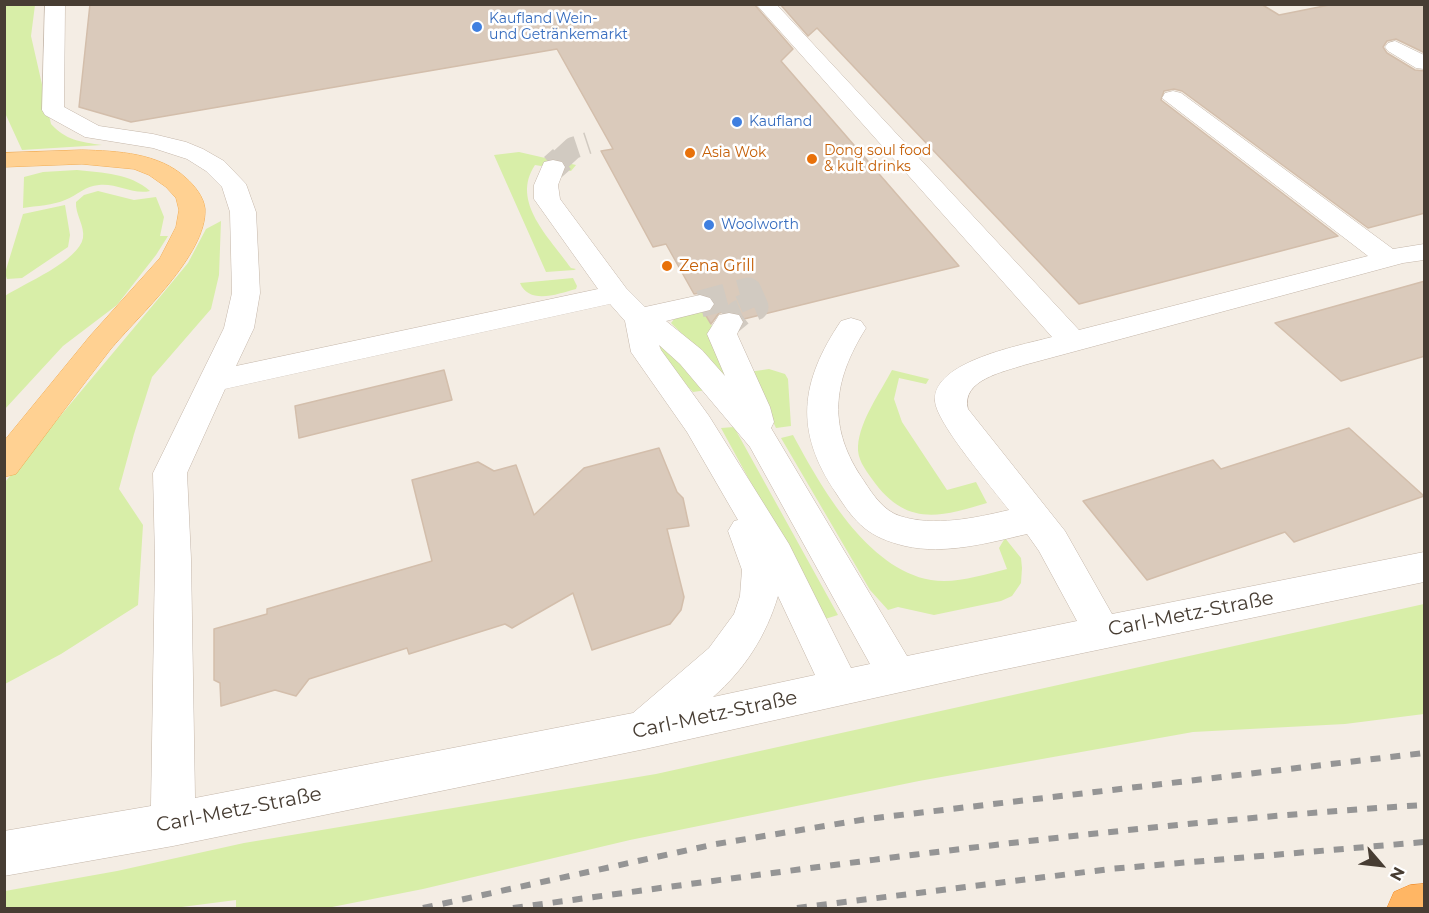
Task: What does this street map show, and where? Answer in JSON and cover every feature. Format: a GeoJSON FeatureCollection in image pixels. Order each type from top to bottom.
{"type":"FeatureCollection","features":[{"type":"Feature","properties":{"kind":"highway"},"geometry":{"type":"LineString","coordinates":[[1410,909],[1425,907]]}},
{"type":"Feature","properties":{"kind":"main road"},"geometry":{"type":"LineString","coordinates":[[4,160],[107,158],[158,170],[185,191],[192,209],[187,232],[160,276],[102,341],[4,465]]}},
{"type":"Feature","properties":{"kind":"main road"},"geometry":{"type":"LineString","coordinates":[[4,170],[52,160]]}},
{"type":"Feature","properties":{"kind":"main road"},"geometry":{"type":"LineString","coordinates":[[4,433],[17,418],[102,341]]}},
{"type":"Feature","properties":{"kind":"street"},"geometry":{"type":"LineString","coordinates":[[55,4],[53,110],[93,132],[178,147],[215,166],[234,184],[243,212],[246,293],[239,328],[170,473],[173,559],[171,641],[173,824]]}},
{"type":"Feature","properties":{"kind":"street"},"geometry":{"type":"LineString","coordinates":[[765,4],[1073,342]]}},
{"type":"Feature","properties":{"kind":"street"},"geometry":{"type":"LineString","coordinates":[[1395,47],[1425,63]]}},
{"type":"Feature","properties":{"kind":"street"},"geometry":{"type":"LineString","coordinates":[[1173,98],[1388,258]]}},
{"type":"Feature","properties":{"kind":"street"},"geometry":{"type":"LineString","coordinates":[[553,167],[546,185],[547,199],[589,260],[616,294],[639,318],[665,334],[691,357],[762,439],[897,675]]}},
{"type":"Feature","properties":{"kind":"street"},"geometry":{"type":"LineString","coordinates":[[1102,632],[1052,541],[953,412],[949,404],[954,386],[972,373],[1015,357],[1388,258],[1425,252]]}},
{"type":"Feature","properties":{"kind":"street"},"geometry":{"type":"LineString","coordinates":[[215,381],[616,294]]}},
{"type":"Feature","properties":{"kind":"street"},"geometry":{"type":"LineString","coordinates":[[639,318],[700,304]]}},
{"type":"Feature","properties":{"kind":"street"},"geometry":{"type":"LineString","coordinates":[[639,318],[646,352],[698,424],[776,554],[841,689]]}},
{"type":"Feature","properties":{"kind":"street"},"geometry":{"type":"LineString","coordinates":[[729,322],[722,334],[754,407],[762,439]]}},
{"type":"Feature","properties":{"kind":"street"},"geometry":{"type":"LineString","coordinates":[[851,328],[837,346],[826,376],[822,403],[823,430],[830,454],[845,480],[874,519],[890,527],[944,535],[1033,519]]}},
{"type":"Feature","properties":{"kind":"street"},"geometry":{"type":"LineString","coordinates":[[645,730],[710,673],[737,644],[754,618],[760,594],[760,568],[719,459]]}},
{"type":"Feature","properties":{"kind":"street","name":"Carl-Metz-Straße"},"geometry":{"type":"LineString","coordinates":[[4,854],[173,824],[645,730],[1102,632],[1425,567]]}},
{"type":"Feature","properties":{"kind":"green space"},"geometry":{"type":"Polygon","coordinates":[[[4,5],[35,5],[31,36],[51,124],[68,137],[102,145],[22,150],[5,113],[4,5]]]}},
{"type":"Feature","properties":{"kind":"green space"},"geometry":{"type":"Polygon","coordinates":[[[519,152],[576,165],[571,171],[535,165],[527,192],[536,219],[571,268],[576,269],[574,270],[546,272],[494,155],[519,152]]]}},
{"type":"Feature","properties":{"kind":"green space"},"geometry":{"type":"Polygon","coordinates":[[[77,170],[125,177],[150,191],[99,185],[90,187],[61,202],[23,208],[24,177],[43,172],[77,170]]]}},
{"type":"Feature","properties":{"kind":"green space"},"geometry":{"type":"Polygon","coordinates":[[[98,191],[134,200],[156,197],[164,217],[160,236],[168,236],[117,305],[63,346],[5,409],[5,296],[72,255],[83,238],[76,202],[84,195],[98,191]]]}},
{"type":"Feature","properties":{"kind":"green space"},"geometry":{"type":"Polygon","coordinates":[[[65,205],[70,235],[68,247],[22,278],[7,279],[5,273],[23,214],[65,205]]]}},
{"type":"Feature","properties":{"kind":"green space"},"geometry":{"type":"Polygon","coordinates":[[[221,221],[219,275],[211,309],[152,377],[119,489],[143,525],[138,605],[61,654],[5,684],[5,482],[188,263],[206,229],[221,221]]]}},
{"type":"Feature","properties":{"kind":"green space"},"geometry":{"type":"Polygon","coordinates":[[[573,278],[576,289],[545,296],[530,294],[520,283],[573,278]]]}},
{"type":"Feature","properties":{"kind":"green space"},"geometry":{"type":"Polygon","coordinates":[[[703,310],[712,326],[727,378],[671,323],[675,318],[703,310]]]}},
{"type":"Feature","properties":{"kind":"green space"},"geometry":{"type":"Polygon","coordinates":[[[660,341],[707,390],[693,392],[669,367],[655,343],[660,341]]]}},
{"type":"Feature","properties":{"kind":"green space"},"geometry":{"type":"Polygon","coordinates":[[[769,369],[785,374],[788,379],[791,426],[776,428],[749,372],[769,369]]]}},
{"type":"Feature","properties":{"kind":"green space"},"geometry":{"type":"Polygon","coordinates":[[[892,370],[929,379],[926,384],[899,378],[894,399],[902,422],[947,490],[976,482],[987,503],[953,512],[924,514],[897,505],[872,479],[862,464],[858,446],[866,417],[892,370]]]}},
{"type":"Feature","properties":{"kind":"green space"},"geometry":{"type":"Polygon","coordinates":[[[734,427],[838,615],[825,619],[721,428],[734,427]]]}},
{"type":"Feature","properties":{"kind":"green space"},"geometry":{"type":"Polygon","coordinates":[[[793,435],[817,478],[848,523],[886,560],[908,573],[931,580],[950,581],[969,578],[1007,569],[999,548],[1005,538],[1021,558],[1021,583],[1012,596],[1001,601],[934,615],[898,607],[888,610],[870,590],[781,438],[793,435]]]}},
{"type":"Feature","properties":{"kind":"green space"},"geometry":{"type":"Polygon","coordinates":[[[1424,604],[1424,714],[1345,724],[1193,732],[919,781],[630,840],[423,889],[327,908],[236,908],[236,900],[174,908],[5,908],[5,891],[117,871],[244,843],[656,774],[1424,604]]]}},
{"type":"Feature","properties":{"kind":"building"},"geometry":{"type":"Polygon","coordinates":[[[90,4],[754,4],[793,49],[781,61],[959,266],[744,319],[739,313],[729,311],[719,313],[711,324],[705,314],[712,311],[716,303],[711,296],[701,293],[694,294],[666,244],[653,247],[601,151],[613,149],[557,49],[131,122],[79,107],[90,4]]]}},
{"type":"Feature","properties":{"kind":"building"},"geometry":{"type":"Polygon","coordinates":[[[780,4],[1261,4],[1279,15],[1334,4],[1425,4],[1425,53],[1396,39],[1387,41],[1383,47],[1387,53],[1415,70],[1425,71],[1425,213],[1368,228],[1182,91],[1174,89],[1164,91],[1161,100],[1338,236],[1079,304],[817,28],[808,36],[780,4]]]}},
{"type":"Feature","properties":{"kind":"building"},"geometry":{"type":"Polygon","coordinates":[[[1425,281],[1425,356],[1341,381],[1275,323],[1425,281]]]}},
{"type":"Feature","properties":{"kind":"building"},"geometry":{"type":"Polygon","coordinates":[[[444,370],[452,400],[299,438],[295,406],[444,370]]]}},
{"type":"Feature","properties":{"kind":"building"},"geometry":{"type":"Polygon","coordinates":[[[1349,428],[1424,496],[1294,542],[1285,532],[1147,580],[1083,501],[1213,460],[1221,469],[1349,428]]]}},
{"type":"Feature","properties":{"kind":"building"},"geometry":{"type":"Polygon","coordinates":[[[659,448],[677,492],[683,498],[689,526],[667,529],[684,597],[681,610],[670,624],[592,650],[573,593],[512,628],[505,624],[409,654],[407,648],[309,679],[296,696],[275,690],[221,706],[220,683],[214,680],[214,629],[267,614],[267,609],[432,561],[412,480],[478,462],[494,471],[516,465],[534,515],[584,468],[659,448]]]}},
{"type":"Feature","properties":{"kind":"tunnel"},"geometry":{"type":"LineString","coordinates":[[560,160],[573,148],[588,143]]}},
{"type":"Feature","properties":{"kind":"tunnel"},"geometry":{"type":"LineString","coordinates":[[553,167],[562,159]]}},
{"type":"Feature","properties":{"kind":"tunnel"},"geometry":{"type":"LineString","coordinates":[[700,304],[748,291],[755,307],[740,313],[729,322]]}},
{"type":"Feature","properties":{"kind":"railway"},"geometry":{"type":"LineString","coordinates":[[423,908],[716,844],[867,819],[1424,753]]}},
{"type":"Feature","properties":{"kind":"railway"},"geometry":{"type":"LineString","coordinates":[[513,908],[854,862],[1081,835],[1309,813],[1424,805]]}},
{"type":"Feature","properties":{"kind":"railway"},"geometry":{"type":"LineString","coordinates":[[797,908],[1110,869],[1424,842]]}},
{"type":"Feature","properties":{"kind":"place","name":"Kaufland Wein- und Getränkemarkt"},"geometry":{"type":"Point","coordinates":[477,27]}},
{"type":"Feature","properties":{"kind":"place","name":"Kaufland"},"geometry":{"type":"Point","coordinates":[737,122]}},
{"type":"Feature","properties":{"kind":"place","name":"Asia Wok"},"geometry":{"type":"Point","coordinates":[690,153]}},
{"type":"Feature","properties":{"kind":"place","name":"Dong soul food & kult drinks"},"geometry":{"type":"Point","coordinates":[812,159]}},
{"type":"Feature","properties":{"kind":"place","name":"Woolworth"},"geometry":{"type":"Point","coordinates":[709,225]}},
{"type":"Feature","properties":{"kind":"place","name":"Zena Grill"},"geometry":{"type":"Point","coordinates":[667,266]}}]}
